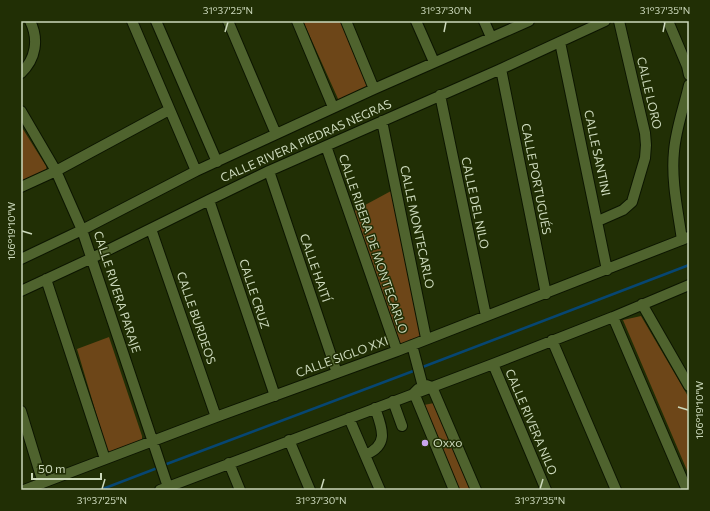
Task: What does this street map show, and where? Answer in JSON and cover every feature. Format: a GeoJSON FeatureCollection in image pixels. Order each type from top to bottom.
{"type":"FeatureCollection","features":[{"type":"Feature","properties":{"kind":"street"},"geometry":{"type":"LineString","coordinates":[[21,73],[30,62],[34,50],[34,33],[30,21]]}},
{"type":"Feature","properties":{"kind":"street"},"geometry":{"type":"LineString","coordinates":[[132,21],[196,171]]}},
{"type":"Feature","properties":{"kind":"street"},"geometry":{"type":"LineString","coordinates":[[156,21],[217,162]]}},
{"type":"Feature","properties":{"kind":"street"},"geometry":{"type":"LineString","coordinates":[[228,21],[276,134]]}},
{"type":"Feature","properties":{"kind":"street"},"geometry":{"type":"LineString","coordinates":[[297,21],[333,107]]}},
{"type":"Feature","properties":{"kind":"street"},"geometry":{"type":"LineString","coordinates":[[346,21],[374,89]]}},
{"type":"Feature","properties":{"kind":"street"},"geometry":{"type":"LineString","coordinates":[[416,21],[434,62]]}},
{"type":"Feature","properties":{"kind":"street"},"geometry":{"type":"LineString","coordinates":[[484,21],[491,37]]}},
{"type":"Feature","properties":{"kind":"street","name":"CALLE RIVERA PIEDRAS NEGRAS"},"geometry":{"type":"LineString","coordinates":[[21,259],[82,230],[196,171],[333,107],[529,21]]}},
{"type":"Feature","properties":{"kind":"street","name":"CALLE RIVERA PIEDRAS NEGRAS"},"geometry":{"type":"LineString","coordinates":[[21,291],[92,258],[269,171],[606,21]]}},
{"type":"Feature","properties":{"kind":"street","name":"CALLE LORO"},"geometry":{"type":"LineString","coordinates":[[598,221],[623,210],[632,202],[645,158],[645,133],[618,21]]}},
{"type":"Feature","properties":{"kind":"street"},"geometry":{"type":"LineString","coordinates":[[668,21],[686,61],[689,75]]}},
{"type":"Feature","properties":{"kind":"street","name":"CALLE SANTINI"},"geometry":{"type":"LineString","coordinates":[[560,42],[607,270]]}},
{"type":"Feature","properties":{"kind":"street","name":"CALLE PORTUGUÉS"},"geometry":{"type":"LineString","coordinates":[[501,69],[546,294]]}},
{"type":"Feature","properties":{"kind":"street"},"geometry":{"type":"LineString","coordinates":[[685,238],[675,191],[673,168],[677,130],[689,85]]}},
{"type":"Feature","properties":{"kind":"street","name":"CALLE DEL NILO"},"geometry":{"type":"LineString","coordinates":[[440,95],[486,316]]}},
{"type":"Feature","properties":{"kind":"street"},"geometry":{"type":"LineString","coordinates":[[21,187],[56,171],[170,110]]}},
{"type":"Feature","properties":{"kind":"street","name":"CALLE RIVERA PARAJE"},"geometry":{"type":"LineString","coordinates":[[21,111],[56,171],[82,230],[165,476],[166,489]]}},
{"type":"Feature","properties":{"kind":"street","name":"CALLE MONTECARLO"},"geometry":{"type":"LineString","coordinates":[[382,121],[426,338]]}},
{"type":"Feature","properties":{"kind":"street","name":"CALLE RIBERA DE MONTECARLO"},"geometry":{"type":"LineString","coordinates":[[326,146],[397,351]]}},
{"type":"Feature","properties":{"kind":"street","name":"CALLE HAITÍ"},"geometry":{"type":"LineString","coordinates":[[269,171],[337,373]]}},
{"type":"Feature","properties":{"kind":"street","name":"CALLE CRUZ"},"geometry":{"type":"LineString","coordinates":[[209,200],[274,396]]}},
{"type":"Feature","properties":{"kind":"street","name":"CALLE BURDEOS"},"geometry":{"type":"LineString","coordinates":[[151,229],[216,417]]}},
{"type":"Feature","properties":{"kind":"street","name":"CALLE SIGLO XXI"},"geometry":{"type":"LineString","coordinates":[[24,490],[152,440],[397,351],[426,338],[546,294],[685,238]]}},
{"type":"Feature","properties":{"kind":"street"},"geometry":{"type":"LineString","coordinates":[[46,279],[105,459]]}},
{"type":"Feature","properties":{"kind":"street"},"geometry":{"type":"LineString","coordinates":[[166,489],[228,463],[414,393],[425,384],[493,364],[613,317],[689,285]]}},
{"type":"Feature","properties":{"kind":"street"},"geometry":{"type":"LineString","coordinates":[[642,304],[689,386]]}},
{"type":"Feature","properties":{"kind":"street"},"geometry":{"type":"LineString","coordinates":[[613,317],[686,490]]}},
{"type":"Feature","properties":{"kind":"street"},"geometry":{"type":"LineString","coordinates":[[552,340],[616,490]]}},
{"type":"Feature","properties":{"kind":"street"},"geometry":{"type":"LineString","coordinates":[[412,345],[425,384],[476,490]]}},
{"type":"Feature","properties":{"kind":"street","name":"CALLE RIVERA NILO"},"geometry":{"type":"LineString","coordinates":[[493,364],[546,490]]}},
{"type":"Feature","properties":{"kind":"street"},"geometry":{"type":"LineString","coordinates":[[414,393],[454,490]]}},
{"type":"Feature","properties":{"kind":"street"},"geometry":{"type":"LineString","coordinates":[[393,401],[402,426]]}},
{"type":"Feature","properties":{"kind":"street"},"geometry":{"type":"LineString","coordinates":[[365,455],[373,452],[380,443],[383,435],[375,408]]}},
{"type":"Feature","properties":{"kind":"street"},"geometry":{"type":"LineString","coordinates":[[21,411],[43,483]]}},
{"type":"Feature","properties":{"kind":"street"},"geometry":{"type":"LineString","coordinates":[[349,418],[380,490]]}},
{"type":"Feature","properties":{"kind":"street"},"geometry":{"type":"LineString","coordinates":[[289,440],[310,490]]}},
{"type":"Feature","properties":{"kind":"street"},"geometry":{"type":"LineString","coordinates":[[228,463],[240,490]]}},
{"type":"Feature","properties":{"kind":"shaded area"},"geometry":{"type":"Polygon","coordinates":[[[303,21],[341,21],[370,86],[339,101],[303,21]]]}},
{"type":"Feature","properties":{"kind":"shaded area"},"geometry":{"type":"Polygon","coordinates":[[[21,126],[46,166],[47,171],[21,184],[21,126]]]}},
{"type":"Feature","properties":{"kind":"shaded area"},"geometry":{"type":"Polygon","coordinates":[[[391,191],[421,333],[421,337],[402,344],[400,344],[354,211],[391,191]]]}},
{"type":"Feature","properties":{"kind":"shaded area"},"geometry":{"type":"Polygon","coordinates":[[[641,316],[689,398],[689,475],[623,320],[641,316]]]}},
{"type":"Feature","properties":{"kind":"shaded area"},"geometry":{"type":"Polygon","coordinates":[[[109,337],[142,436],[142,441],[110,453],[107,450],[77,349],[109,337]]]}},
{"type":"Feature","properties":{"kind":"shaded area"},"geometry":{"type":"Polygon","coordinates":[[[434,403],[471,490],[459,490],[424,405],[434,403]]]}},
{"type":"Feature","properties":{"kind":"waterway"},"geometry":{"type":"LineString","coordinates":[[420,368],[689,265]]}},
{"type":"Feature","properties":{"kind":"waterway"},"geometry":{"type":"LineString","coordinates":[[164,465],[416,370]]}},
{"type":"Feature","properties":{"kind":"waterway"},"geometry":{"type":"LineString","coordinates":[[100,490],[160,467]]}},
{"type":"Feature","properties":{"kind":"place","name":"Oxxo"},"geometry":{"type":"Point","coordinates":[425,443]}}]}
